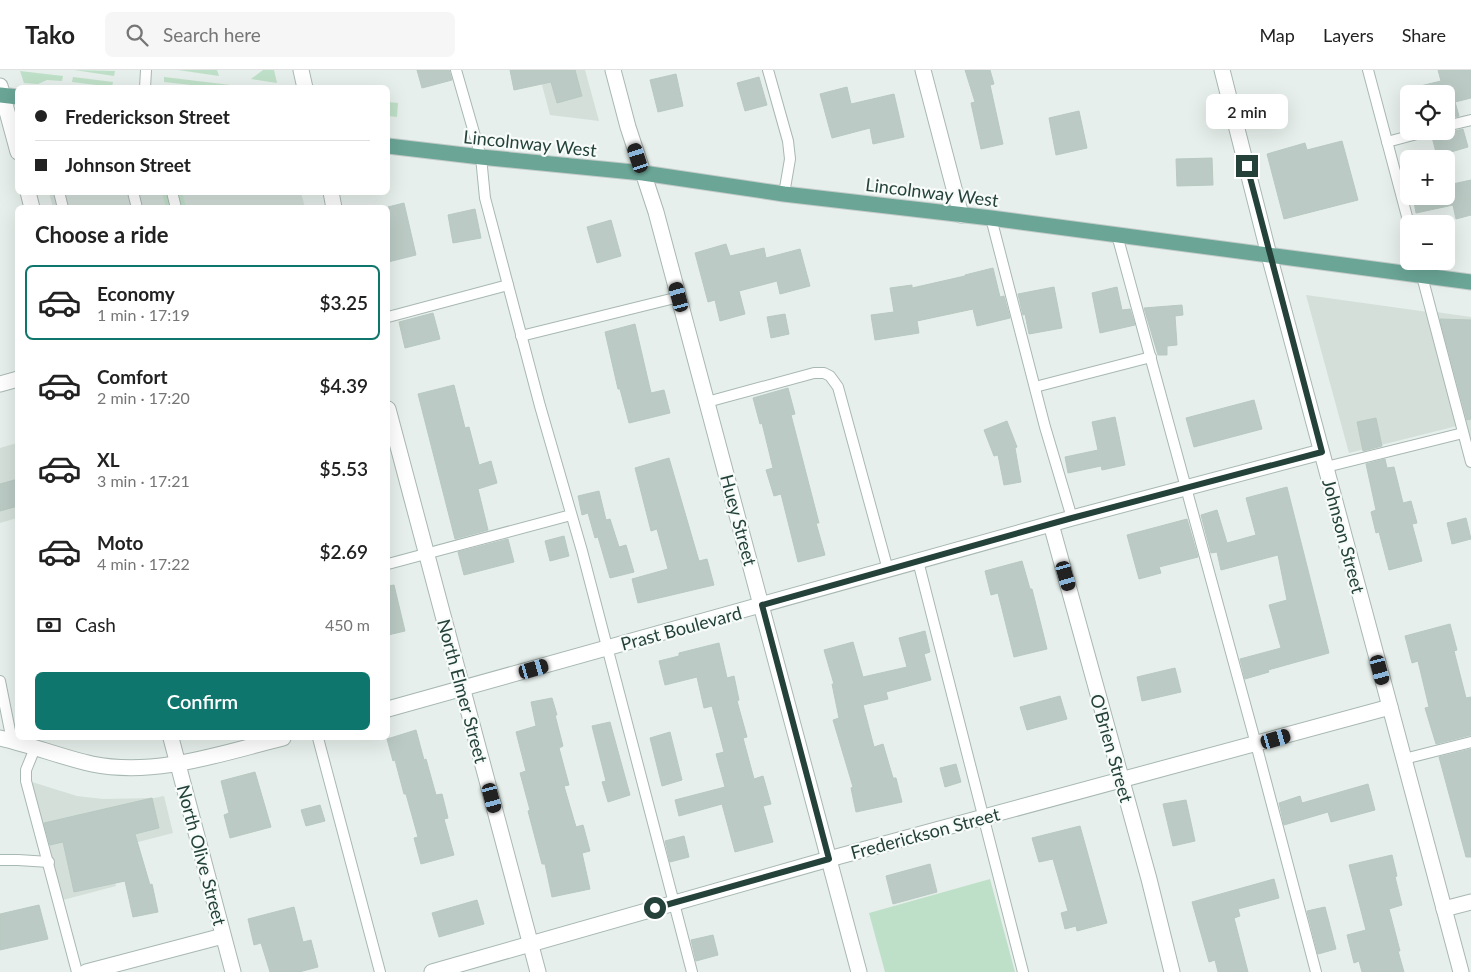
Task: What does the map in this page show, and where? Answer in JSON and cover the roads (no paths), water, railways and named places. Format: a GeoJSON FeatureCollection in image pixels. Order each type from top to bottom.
{"type":"FeatureCollection","features":[{"type":"Feature","properties":{"kind":"main road","name":"Lincolnway West"},"geometry":{"type":"LineString","coordinates":[[390,146],[643,173],[784,194],[991,218],[1269,255],[1400,267]]}},
{"type":"Feature","properties":{"kind":"main road","name":"Lincolnway West"},"geometry":{"type":"LineString","coordinates":[[1424,270],[1471,282]]}},
{"type":"Feature","properties":{"kind":"street"},"geometry":{"type":"LineString","coordinates":[[301,70],[304,85]]}},
{"type":"Feature","properties":{"kind":"street","name":"Huey Street"},"geometry":{"type":"LineString","coordinates":[[613,70],[628,127],[656,212],[708,402],[859,972]]}},
{"type":"Feature","properties":{"kind":"street"},"geometry":{"type":"LineString","coordinates":[[924,70],[961,215]]}},
{"type":"Feature","properties":{"kind":"street","name":"Johnson Street"},"geometry":{"type":"LineString","coordinates":[[1222,70],[1269,255],[1461,972]]}},
{"type":"Feature","properties":{"kind":"street"},"geometry":{"type":"LineString","coordinates":[[5,93],[15,138]]}},
{"type":"Feature","properties":{"kind":"street"},"geometry":{"type":"LineString","coordinates":[[0,384],[15,381]]}},
{"type":"Feature","properties":{"kind":"street","name":"North Elmer Street"},"geometry":{"type":"LineString","coordinates":[[390,419],[538,972]]}},
{"type":"Feature","properties":{"kind":"street","name":"Prast Boulevard"},"geometry":{"type":"LineString","coordinates":[[390,708],[1072,518],[1322,452]]}},
{"type":"Feature","properties":{"kind":"street","name":"O'Brien Street"},"geometry":{"type":"LineString","coordinates":[[1051,524],[1122,780],[1172,972]]}},
{"type":"Feature","properties":{"kind":"street","name":"Frederickson Street"},"geometry":{"type":"LineString","coordinates":[[432,972],[829,859],[1390,707]]}},
{"type":"Feature","properties":{"kind":"street"},"geometry":{"type":"LineString","coordinates":[[6,740],[93,764],[123,768],[153,767],[178,763],[275,740]]}},
{"type":"Feature","properties":{"kind":"street","name":"North Olive Street"},"geometry":{"type":"LineString","coordinates":[[172,740],[233,972]]}},
{"type":"Feature","properties":{"kind":"street"},"geometry":{"type":"LineString","coordinates":[[1444,909],[1471,902]]}},
{"type":"Feature","properties":{"kind":"street"},"geometry":{"type":"LineString","coordinates":[[86,972],[223,936]]}},
{"type":"Feature","properties":{"kind":"lane"},"geometry":{"type":"LineString","coordinates":[[145,85],[146,70]]}},
{"type":"Feature","properties":{"kind":"lane"},"geometry":{"type":"LineString","coordinates":[[456,70],[481,157],[484,198],[582,551],[692,972]]}},
{"type":"Feature","properties":{"kind":"lane"},"geometry":{"type":"LineString","coordinates":[[768,70],[788,141],[790,158],[784,194]]}},
{"type":"Feature","properties":{"kind":"lane"},"geometry":{"type":"LineString","coordinates":[[1368,70],[1407,215]]}},
{"type":"Feature","properties":{"kind":"lane"},"geometry":{"type":"LineString","coordinates":[[1455,124],[1471,120]]}},
{"type":"Feature","properties":{"kind":"lane"},"geometry":{"type":"LineString","coordinates":[[1387,142],[1400,139]]}},
{"type":"Feature","properties":{"kind":"lane"},"geometry":{"type":"LineString","coordinates":[[991,218],[1035,387],[1072,518]]}},
{"type":"Feature","properties":{"kind":"lane"},"geometry":{"type":"LineString","coordinates":[[1117,235],[1187,488],[1316,972]]}},
{"type":"Feature","properties":{"kind":"lane"},"geometry":{"type":"LineString","coordinates":[[1420,270],[1471,462]]}},
{"type":"Feature","properties":{"kind":"lane"},"geometry":{"type":"LineString","coordinates":[[390,316],[508,285]]}},
{"type":"Feature","properties":{"kind":"lane"},"geometry":{"type":"LineString","coordinates":[[522,336],[679,297]]}},
{"type":"Feature","properties":{"kind":"lane"},"geometry":{"type":"LineString","coordinates":[[1035,387],[1151,357]]}},
{"type":"Feature","properties":{"kind":"lane"},"geometry":{"type":"LineString","coordinates":[[708,402],[814,373],[824,373],[835,380],[850,426],[888,570]]}},
{"type":"Feature","properties":{"kind":"lane"},"geometry":{"type":"LineString","coordinates":[[1326,467],[1463,433]]}},
{"type":"Feature","properties":{"kind":"lane"},"geometry":{"type":"LineString","coordinates":[[390,563],[571,515]]}},
{"type":"Feature","properties":{"kind":"lane"},"geometry":{"type":"LineString","coordinates":[[918,562],[1023,972]]}},
{"type":"Feature","properties":{"kind":"lane"},"geometry":{"type":"LineString","coordinates":[[0,681],[6,740]]}},
{"type":"Feature","properties":{"kind":"lane"},"geometry":{"type":"LineString","coordinates":[[319,740],[380,972]]}},
{"type":"Feature","properties":{"kind":"lane"},"geometry":{"type":"LineString","coordinates":[[1404,759],[1471,742]]}},
{"type":"Feature","properties":{"kind":"lane"},"geometry":{"type":"LineString","coordinates":[[35,748],[26,770],[26,782],[77,972]]}},
{"type":"Feature","properties":{"kind":"lane"},"geometry":{"type":"LineString","coordinates":[[0,860],[49,862]]}}]}
